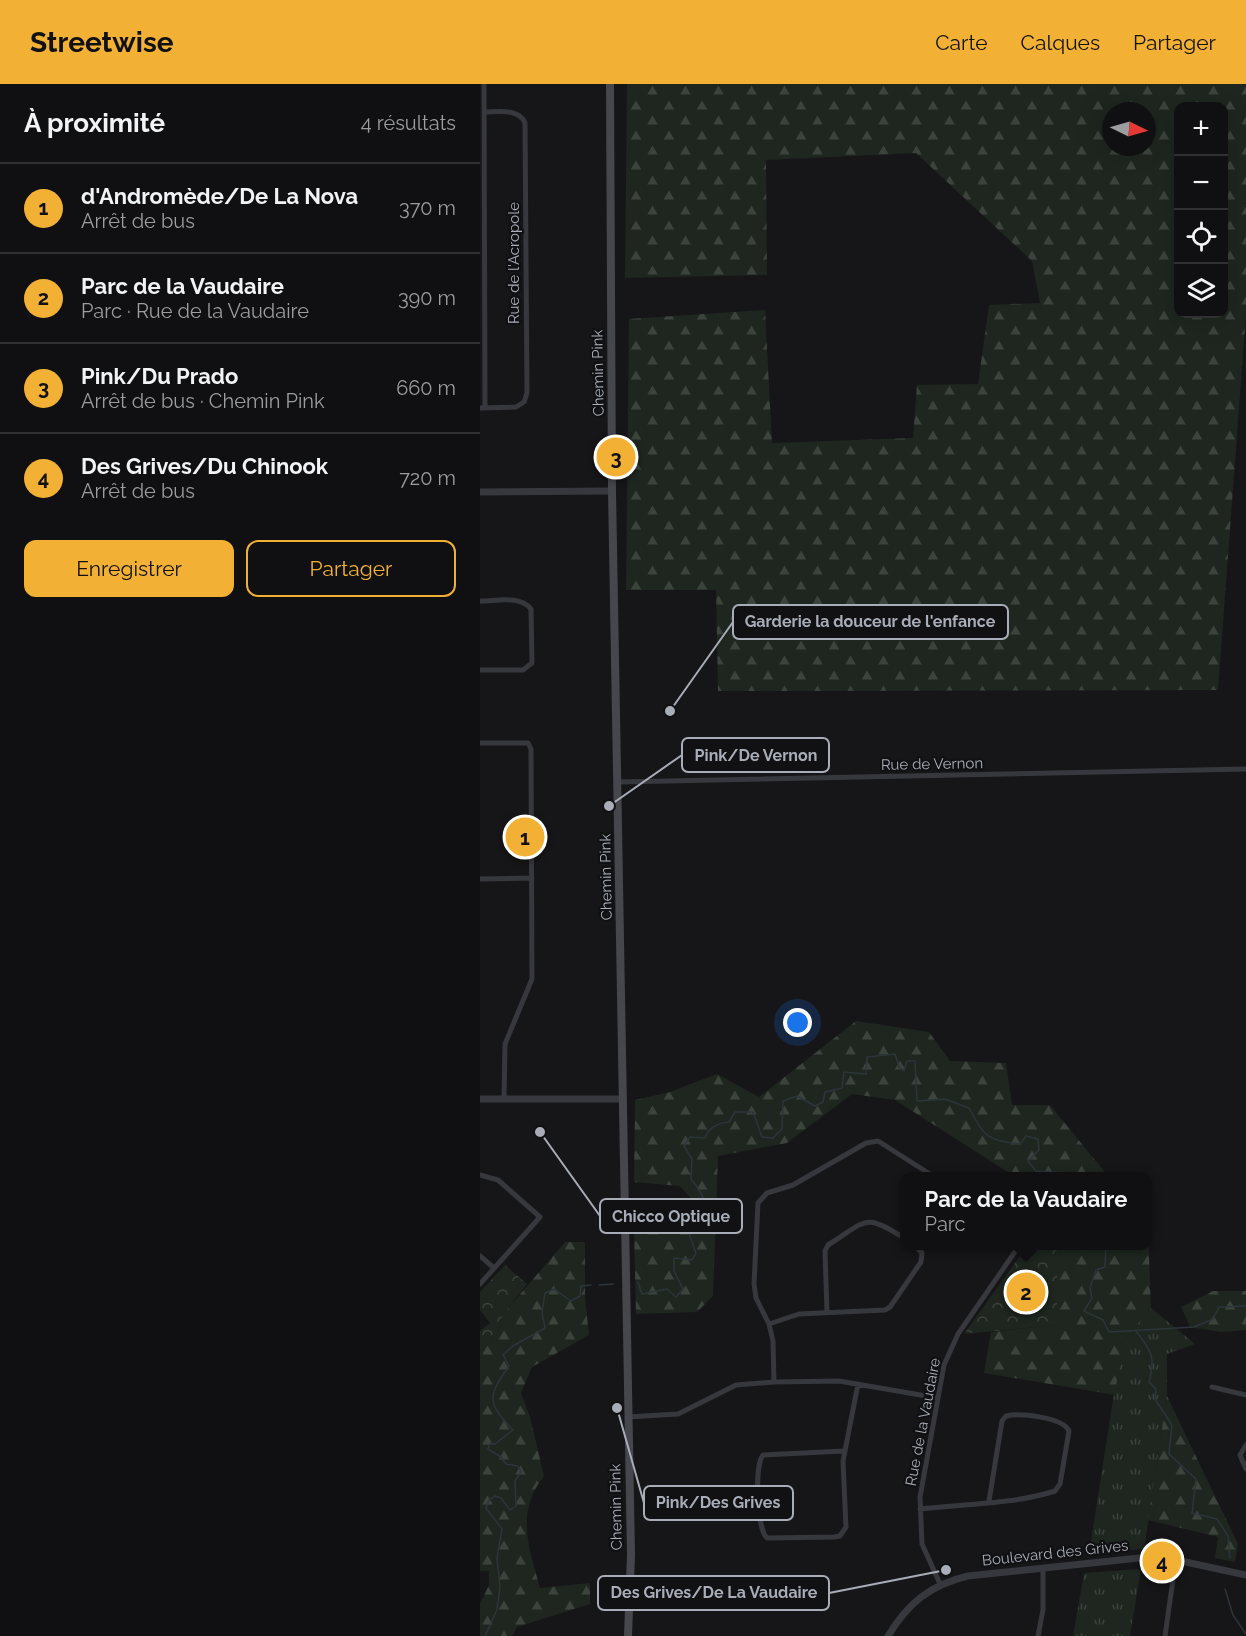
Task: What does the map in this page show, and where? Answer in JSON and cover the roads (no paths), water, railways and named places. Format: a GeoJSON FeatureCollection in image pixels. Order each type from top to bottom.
{"type":"FeatureCollection","features":[{"type":"Feature","properties":{"kind":"main road","name":"Chemin Pink"},"geometry":{"type":"LineString","coordinates":[[610,84],[612,491],[631,1555],[628,1635]]}},
{"type":"Feature","properties":{"kind":"street"},"geometry":{"type":"LineString","coordinates":[[483,407],[484,84]]}},
{"type":"Feature","properties":{"kind":"street","name":"Rue de l'Acropole"},"geometry":{"type":"LineString","coordinates":[[483,407],[516,406],[524,402],[527,393],[525,123],[521,116],[512,112],[484,112]]}},
{"type":"Feature","properties":{"kind":"street"},"geometry":{"type":"LineString","coordinates":[[480,492],[612,491]]}},
{"type":"Feature","properties":{"kind":"street"},"geometry":{"type":"LineString","coordinates":[[480,601],[516,600],[526,603],[531,609],[532,652],[532,663],[526,669],[480,670]]}},
{"type":"Feature","properties":{"kind":"street"},"geometry":{"type":"LineString","coordinates":[[480,743],[520,742],[528,743],[531,749],[532,979],[505,1044],[504,1099]]}},
{"type":"Feature","properties":{"kind":"street","name":"Rue de Vernon"},"geometry":{"type":"LineString","coordinates":[[618,782],[1246,769]]}},
{"type":"Feature","properties":{"kind":"street"},"geometry":{"type":"LineString","coordinates":[[480,879],[532,878]]}},
{"type":"Feature","properties":{"kind":"street"},"geometry":{"type":"LineString","coordinates":[[480,1100],[622,1099]]}},
{"type":"Feature","properties":{"kind":"street"},"geometry":{"type":"LineString","coordinates":[[774,1382],[773,1341],[769,1324],[756,1298],[754,1284],[758,1203],[767,1193],[793,1185],[866,1143],[878,1141],[927,1172]]}},
{"type":"Feature","properties":{"kind":"street"},"geometry":{"type":"LineString","coordinates":[[480,1175],[498,1180],[540,1218],[480,1284]]}},
{"type":"Feature","properties":{"kind":"street"},"geometry":{"type":"LineString","coordinates":[[827,1312],[825,1251],[828,1245],[866,1221],[877,1221],[900,1235]]}},
{"type":"Feature","properties":{"kind":"street"},"geometry":{"type":"LineString","coordinates":[[769,1324],[799,1314],[885,1310],[890,1307],[921,1262],[922,1253],[920,1250]]}},
{"type":"Feature","properties":{"kind":"street","name":"Rue de la Vaudaire"},"geometry":{"type":"LineString","coordinates":[[940,1584],[924,1552],[920,1509],[922,1485],[944,1365],[958,1334],[1016,1250]]}},
{"type":"Feature","properties":{"kind":"street"},"geometry":{"type":"LineString","coordinates":[[480,1256],[494,1268]]}},
{"type":"Feature","properties":{"kind":"street"},"geometry":{"type":"LineString","coordinates":[[628,1417],[656,1418],[678,1414],[736,1385],[774,1382],[839,1381],[938,1398]]}},
{"type":"Feature","properties":{"kind":"street"},"geometry":{"type":"LineString","coordinates":[[844,1450],[763,1455],[758,1465],[760,1528],[767,1538],[834,1537],[843,1532],[846,1527],[844,1450],[858,1384]]}},
{"type":"Feature","properties":{"kind":"street"},"geometry":{"type":"LineString","coordinates":[[1212,1387],[1246,1395]]}},
{"type":"Feature","properties":{"kind":"street"},"geometry":{"type":"LineString","coordinates":[[920,1509],[989,1501],[1055,1491],[1060,1484],[1069,1431],[1067,1426],[1062,1422],[1030,1416],[1006,1416],[1002,1421],[989,1501]]}},
{"type":"Feature","properties":{"kind":"street"},"geometry":{"type":"LineString","coordinates":[[1246,1445],[1240,1455],[1246,1469]]}},
{"type":"Feature","properties":{"kind":"street","name":"Boulevard des Grives"},"geometry":{"type":"LineString","coordinates":[[888,1636],[906,1609],[922,1594],[940,1584],[968,1576],[1158,1556],[1176,1558],[1246,1575]]}},
{"type":"Feature","properties":{"kind":"street"},"geometry":{"type":"LineString","coordinates":[[1165,1636],[1176,1558]]}},
{"type":"Feature","properties":{"kind":"street"},"geometry":{"type":"LineString","coordinates":[[1038,1636],[1043,1610],[1043,1569]]}},
{"type":"Feature","properties":{"kind":"waterway"},"geometry":{"type":"LineString","coordinates":[[638,1282],[642,1294],[667,1289],[676,1297],[683,1289],[674,1271],[674,1258],[692,1260],[696,1253],[688,1231],[691,1224],[705,1217],[705,1206],[701,1193],[691,1179],[692,1159],[684,1146],[690,1137],[705,1138],[714,1126],[729,1122],[735,1112],[753,1112],[762,1137],[773,1138],[782,1129],[783,1101],[797,1096],[815,1106],[823,1102],[825,1092],[842,1088],[844,1072],[866,1074],[867,1057],[895,1054],[899,1067],[904,1071],[907,1061],[915,1061],[917,1101],[945,1099],[969,1108],[983,1131],[1000,1141],[1020,1144],[1026,1136],[1038,1139],[1039,1150],[1028,1161],[1036,1171],[1050,1172]]}},
{"type":"Feature","properties":{"kind":"waterway"},"geometry":{"type":"LineString","coordinates":[[1106,1250],[1105,1267],[1096,1270],[1090,1288],[1092,1298],[1084,1311],[1103,1320],[1109,1332],[1194,1327],[1213,1319],[1219,1307],[1246,1306]]}},
{"type":"Feature","properties":{"kind":"waterway"},"geometry":{"type":"LineString","coordinates":[[599,1285],[613,1284]]}},
{"type":"Feature","properties":{"kind":"waterway"},"geometry":{"type":"LineString","coordinates":[[485,1636],[497,1610],[500,1587],[497,1558],[502,1529],[486,1508],[489,1500],[495,1496],[501,1498],[510,1510],[516,1506],[515,1481],[521,1472],[518,1466],[506,1464],[501,1457],[488,1449],[490,1443],[495,1444],[513,1430],[498,1413],[493,1400],[497,1385],[509,1366],[503,1355],[513,1346],[545,1328],[542,1313],[545,1293],[554,1289],[571,1301],[580,1296],[581,1286],[591,1285]]}},
{"type":"Feature","properties":{"kind":"waterway"},"geometry":{"type":"LineString","coordinates":[[1136,1331],[1151,1354],[1152,1366],[1149,1382],[1156,1389],[1155,1399],[1172,1425],[1169,1454],[1196,1479],[1192,1513],[1217,1519],[1228,1536],[1230,1558]]}},
{"type":"Feature","properties":{"kind":"waterway"},"geometry":{"type":"LineString","coordinates":[[1225,1589],[1233,1615],[1246,1634]]}},
{"type":"Feature","properties":{"kind":"place","name":"Pink/Du Prado"},"geometry":{"type":"Point","coordinates":[616,457]}},
{"type":"Feature","properties":{"kind":"place","name":"Garderie la douceur de l'enfance"},"geometry":{"type":"Point","coordinates":[670,711]}},
{"type":"Feature","properties":{"kind":"place","name":"Pink/De Vernon"},"geometry":{"type":"Point","coordinates":[609,806]}},
{"type":"Feature","properties":{"kind":"place","name":"d'Andromède/De La Nova"},"geometry":{"type":"Point","coordinates":[525,837]}},
{"type":"Feature","properties":{"kind":"place","name":"Chicco Optique"},"geometry":{"type":"Point","coordinates":[540,1132]}},
{"type":"Feature","properties":{"kind":"place","name":"Parc de la Vaudaire"},"geometry":{"type":"Point","coordinates":[1026,1292]}},
{"type":"Feature","properties":{"kind":"place","name":"Pink/Des Grives"},"geometry":{"type":"Point","coordinates":[617,1408]}},
{"type":"Feature","properties":{"kind":"place","name":"Des Grives/Du Chinook"},"geometry":{"type":"Point","coordinates":[1162,1561]}},
{"type":"Feature","properties":{"kind":"place","name":"Des Grives/De La Vaudaire"},"geometry":{"type":"Point","coordinates":[946,1570]}}]}
